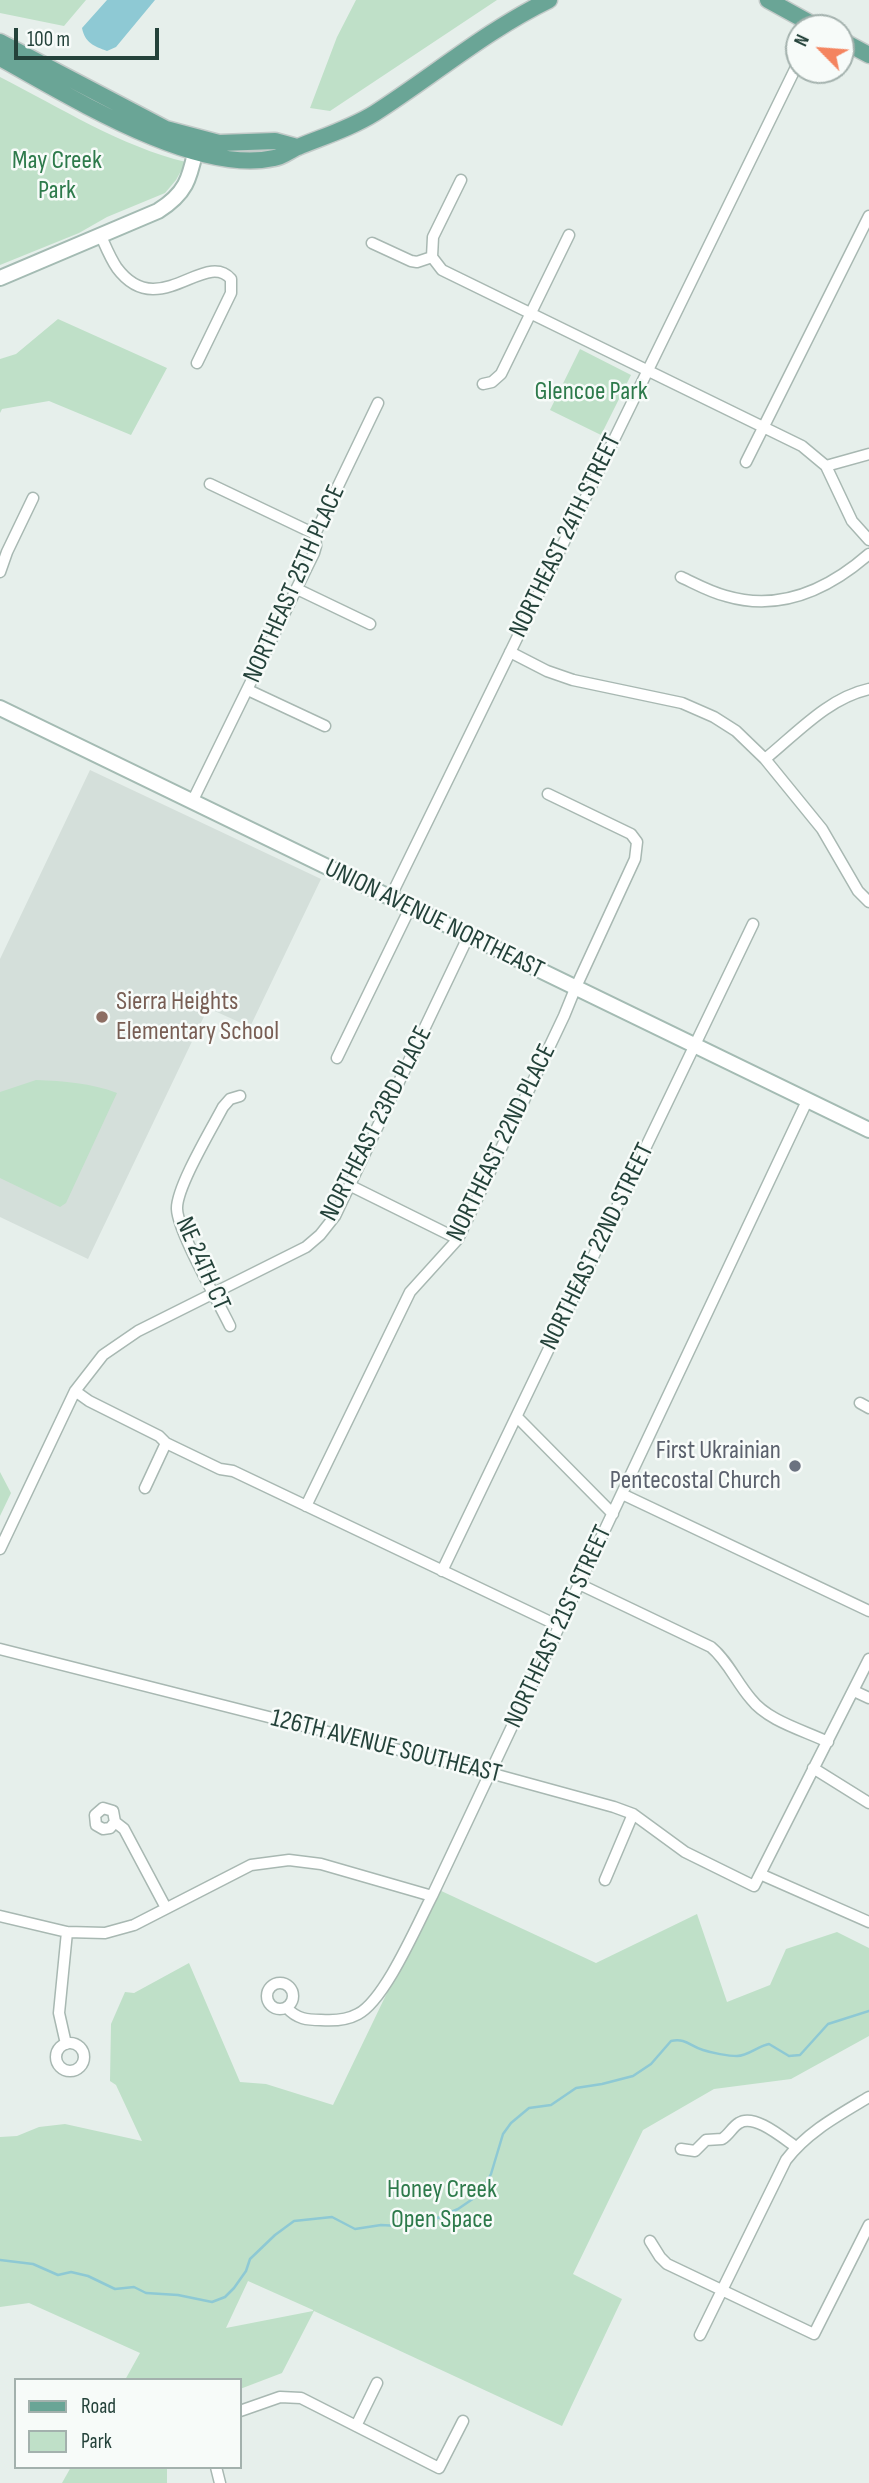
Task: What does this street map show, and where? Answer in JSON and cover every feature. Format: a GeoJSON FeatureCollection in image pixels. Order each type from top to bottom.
{"type":"FeatureCollection","features":[{"type":"Feature","properties":{"kind":"main road"},"geometry":{"type":"LineString","coordinates":[[0,42],[197,145],[214,157],[247,160],[275,158],[353,126],[511,21],[549,0]]}},
{"type":"Feature","properties":{"kind":"main road"},"geometry":{"type":"LineString","coordinates":[[768,0],[793,14]]}},
{"type":"Feature","properties":{"kind":"main road"},"geometry":{"type":"LineString","coordinates":[[0,58],[119,122],[197,145],[275,141],[297,147]]}},
{"type":"Feature","properties":{"kind":"street","name":"NORTHEAST 24TH STREET"},"geometry":{"type":"LineString","coordinates":[[390,898],[788,84]]}},
{"type":"Feature","properties":{"kind":"street"},"geometry":{"type":"LineString","coordinates":[[0,278],[158,211],[171,203],[188,181],[197,145]]}},
{"type":"Feature","properties":{"kind":"street"},"geometry":{"type":"LineString","coordinates":[[461,180],[431,246],[432,257],[442,270],[802,446],[826,466],[852,521],[869,540]]}},
{"type":"Feature","properties":{"kind":"street"},"geometry":{"type":"LineString","coordinates":[[746,462],[869,216]]}},
{"type":"Feature","properties":{"kind":"street"},"geometry":{"type":"LineString","coordinates":[[100,234],[117,269],[129,280],[148,289],[167,288],[211,271],[223,272],[231,279],[231,293],[197,363]]}},
{"type":"Feature","properties":{"kind":"street"},"geometry":{"type":"LineString","coordinates":[[483,384],[492,382],[501,374],[569,234]]}},
{"type":"Feature","properties":{"kind":"street"},"geometry":{"type":"LineString","coordinates":[[372,243],[411,261],[417,262],[432,257]]}},
{"type":"Feature","properties":{"kind":"street","name":"NORTHEAST 25TH PLACE"},"geometry":{"type":"LineString","coordinates":[[192,802],[314,553],[315,534],[378,403]]}},
{"type":"Feature","properties":{"kind":"street"},"geometry":{"type":"LineString","coordinates":[[826,466],[869,454]]}},
{"type":"Feature","properties":{"kind":"street"},"geometry":{"type":"LineString","coordinates":[[210,484],[315,534]]}},
{"type":"Feature","properties":{"kind":"street"},"geometry":{"type":"LineString","coordinates":[[0,572],[33,498]]}},
{"type":"Feature","properties":{"kind":"street"},"geometry":{"type":"LineString","coordinates":[[681,577],[726,596],[745,600],[782,599],[820,589],[869,554]]}},
{"type":"Feature","properties":{"kind":"street"},"geometry":{"type":"LineString","coordinates":[[297,589],[370,624]]}},
{"type":"Feature","properties":{"kind":"street"},"geometry":{"type":"LineString","coordinates":[[510,652],[547,671],[573,680],[672,701],[702,711],[736,731],[765,759],[822,829],[858,891],[869,902]]}},
{"type":"Feature","properties":{"kind":"street"},"geometry":{"type":"LineString","coordinates":[[765,759],[831,705],[846,696],[869,689]]}},
{"type":"Feature","properties":{"kind":"street"},"geometry":{"type":"LineString","coordinates":[[248,690],[325,726]]}},
{"type":"Feature","properties":{"kind":"street","name":"UNION AVENUE NORTHEAST"},"geometry":{"type":"LineString","coordinates":[[0,708],[869,1130]]}},
{"type":"Feature","properties":{"kind":"street","name":"NORTHEAST 22ND PLACE"},"geometry":{"type":"LineString","coordinates":[[306,1506],[410,1292],[458,1239],[635,859],[637,842],[622,828],[548,794]]}},
{"type":"Feature","properties":{"kind":"street"},"geometry":{"type":"LineString","coordinates":[[337,1058],[410,908]]}},
{"type":"Feature","properties":{"kind":"street","name":"NORTHEAST 22ND STREET"},"geometry":{"type":"LineString","coordinates":[[442,1571],[753,924]]}},
{"type":"Feature","properties":{"kind":"street","name":"NORTHEAST 23RD PLACE"},"geometry":{"type":"LineString","coordinates":[[0,1549],[75,1391],[89,1371],[115,1346],[138,1331],[306,1247],[335,1216],[468,937]]}},
{"type":"Feature","properties":{"kind":"street","name":"NE 24TH CT"},"geometry":{"type":"LineString","coordinates":[[230,1326],[181,1228],[177,1209],[178,1200],[223,1107],[230,1099],[240,1096]]}},
{"type":"Feature","properties":{"kind":"street","name":"NORTHEAST 21ST STREET"},"geometry":{"type":"LineString","coordinates":[[287,2008],[298,2018],[334,2021],[359,2014],[377,1997],[432,1896],[807,1101]]}},
{"type":"Feature","properties":{"kind":"street"},"geometry":{"type":"LineString","coordinates":[[351,1186],[458,1239]]}},
{"type":"Feature","properties":{"kind":"street"},"geometry":{"type":"LineString","coordinates":[[75,1391],[89,1401],[159,1436],[166,1443],[559,1626]]}},
{"type":"Feature","properties":{"kind":"street"},"geometry":{"type":"LineString","coordinates":[[517,1418],[612,1514]]}},
{"type":"Feature","properties":{"kind":"street"},"geometry":{"type":"LineString","coordinates":[[145,1488],[166,1443]]}},
{"type":"Feature","properties":{"kind":"street"},"geometry":{"type":"LineString","coordinates":[[622,1494],[869,1611]]}},
{"type":"Feature","properties":{"kind":"street"},"geometry":{"type":"LineString","coordinates":[[579,1584],[702,1641],[719,1654],[757,1706],[828,1742]]}},
{"type":"Feature","properties":{"kind":"street","name":"126TH AVENUE SOUTHEAST"},"geometry":{"type":"LineString","coordinates":[[0,1649],[490,1773],[633,1814],[685,1853],[754,1886],[760,1874]]}},
{"type":"Feature","properties":{"kind":"street"},"geometry":{"type":"LineString","coordinates":[[869,1659],[760,1874],[869,1922]]}},
{"type":"Feature","properties":{"kind":"street"},"geometry":{"type":"LineString","coordinates":[[854,1691],[869,1698]]}},
{"type":"Feature","properties":{"kind":"street"},"geometry":{"type":"LineString","coordinates":[[813,1768],[869,1803]]}},
{"type":"Feature","properties":{"kind":"street"},"geometry":{"type":"LineString","coordinates":[[605,1880],[633,1814]]}},
{"type":"Feature","properties":{"kind":"street"},"geometry":{"type":"LineString","coordinates":[[115,1822],[124,1829],[166,1908]]}},
{"type":"Feature","properties":{"kind":"street"},"geometry":{"type":"LineString","coordinates":[[0,1916],[67,1933],[105,1933],[121,1930],[251,1865],[289,1860],[321,1864],[432,1896]]}},
{"type":"Feature","properties":{"kind":"street"},"geometry":{"type":"LineString","coordinates":[[66,2044],[59,2013],[67,1933]]}},
{"type":"Feature","properties":{"kind":"street"},"geometry":{"type":"LineString","coordinates":[[700,2335],[779,2171],[796,2147],[832,2118],[869,2097]]}},
{"type":"Feature","properties":{"kind":"street"},"geometry":{"type":"LineString","coordinates":[[681,2149],[695,2151],[706,2140],[722,2139],[737,2124],[748,2120],[764,2125],[796,2147]]}},
{"type":"Feature","properties":{"kind":"street"},"geometry":{"type":"LineString","coordinates":[[650,2241],[667,2264],[814,2334],[867,2232]]}},
{"type":"Feature","properties":{"kind":"street"},"geometry":{"type":"LineString","coordinates":[[356,2426],[377,2383]]}},
{"type":"Feature","properties":{"kind":"street"},"geometry":{"type":"LineString","coordinates":[[242,2410],[280,2397],[293,2396],[313,2403],[387,2444],[439,2468],[463,2421]]}},
{"type":"Feature","properties":{"kind":"shaded area","name":"Sierra Heights Elementary School"},"geometry":{"type":"Polygon","coordinates":[[[90,770],[321,879],[250,1027],[208,1008],[88,1259],[0,1217],[0,959],[90,770]]]}},
{"type":"Feature","properties":{"kind":"green space"},"geometry":{"type":"Polygon","coordinates":[[[0,0],[86,0],[64,26],[0,13],[0,0]]]}},
{"type":"Feature","properties":{"kind":"green space"},"geometry":{"type":"Polygon","coordinates":[[[356,0],[497,0],[330,111],[310,108],[337,37],[356,0]]]}},
{"type":"Feature","properties":{"kind":"green space","name":"May Creek Park"},"geometry":{"type":"Polygon","coordinates":[[[0,77],[138,147],[186,162],[165,193],[107,217],[79,233],[0,265],[0,77]]]}},
{"type":"Feature","properties":{"kind":"green space"},"geometry":{"type":"Polygon","coordinates":[[[58,319],[167,368],[131,435],[49,401],[2,409],[0,413],[0,359],[16,354],[58,319]]]}},
{"type":"Feature","properties":{"kind":"green space","name":"Glencoe Park"},"geometry":{"type":"Polygon","coordinates":[[[580,349],[631,375],[601,435],[550,410],[580,349]]]}},
{"type":"Feature","properties":{"kind":"green space"},"geometry":{"type":"Polygon","coordinates":[[[36,1080],[77,1083],[117,1093],[66,1203],[60,1207],[0,1178],[0,1092],[36,1080]]]}},
{"type":"Feature","properties":{"kind":"green space"},"geometry":{"type":"Polygon","coordinates":[[[0,1472],[11,1493],[0,1516],[0,1472]]]}},
{"type":"Feature","properties":{"kind":"green space","name":"Honey Creek Open Space"},"geometry":{"type":"Polygon","coordinates":[[[437,1889],[596,1963],[697,1914],[727,2002],[770,1985],[786,1949],[837,1932],[869,1948],[869,2036],[791,2079],[714,2089],[643,2130],[573,2274],[622,2299],[562,2426],[314,2311],[282,2373],[242,2388],[242,2378],[126,2378],[140,2353],[29,2303],[0,2307],[0,2137],[17,2136],[39,2127],[65,2124],[142,2141],[116,2085],[110,2081],[111,2024],[125,1992],[134,1993],[189,1963],[240,2082],[266,2084],[333,2105],[437,1889]],[[248,2281],[226,2328],[313,2311],[248,2281]]]}},
{"type":"Feature","properties":{"kind":"green space"},"geometry":{"type":"Polygon","coordinates":[[[70,2469],[167,2469],[167,2483],[62,2483],[70,2469]]]}},
{"type":"Feature","properties":{"kind":"water"},"geometry":{"type":"Polygon","coordinates":[[[107,0],[155,0],[116,47],[107,51],[88,41],[82,28],[107,0]]]}},
{"type":"Feature","properties":{"kind":"waterway"},"geometry":{"type":"LineString","coordinates":[[0,2260],[33,2264],[58,2275],[71,2272],[88,2276],[115,2289],[134,2287],[146,2293],[178,2295],[212,2302],[225,2297],[246,2271],[250,2259],[294,2221],[332,2217],[355,2229],[381,2225],[417,2227],[458,2209],[480,2194],[491,2174],[503,2134],[511,2123],[529,2108],[551,2105],[576,2088],[633,2076],[651,2064],[671,2041],[684,2041],[703,2050],[729,2055],[741,2056],[769,2044],[789,2056],[800,2055],[828,2024],[869,2011]]}},
{"type":"Feature","properties":{"kind":"place","name":"Sierra Heights Elementary School"},"geometry":{"type":"Point","coordinates":[102,1017]}},
{"type":"Feature","properties":{"kind":"place","name":"First Ukrainian Pentecostal Church"},"geometry":{"type":"Point","coordinates":[795,1466]}}]}
